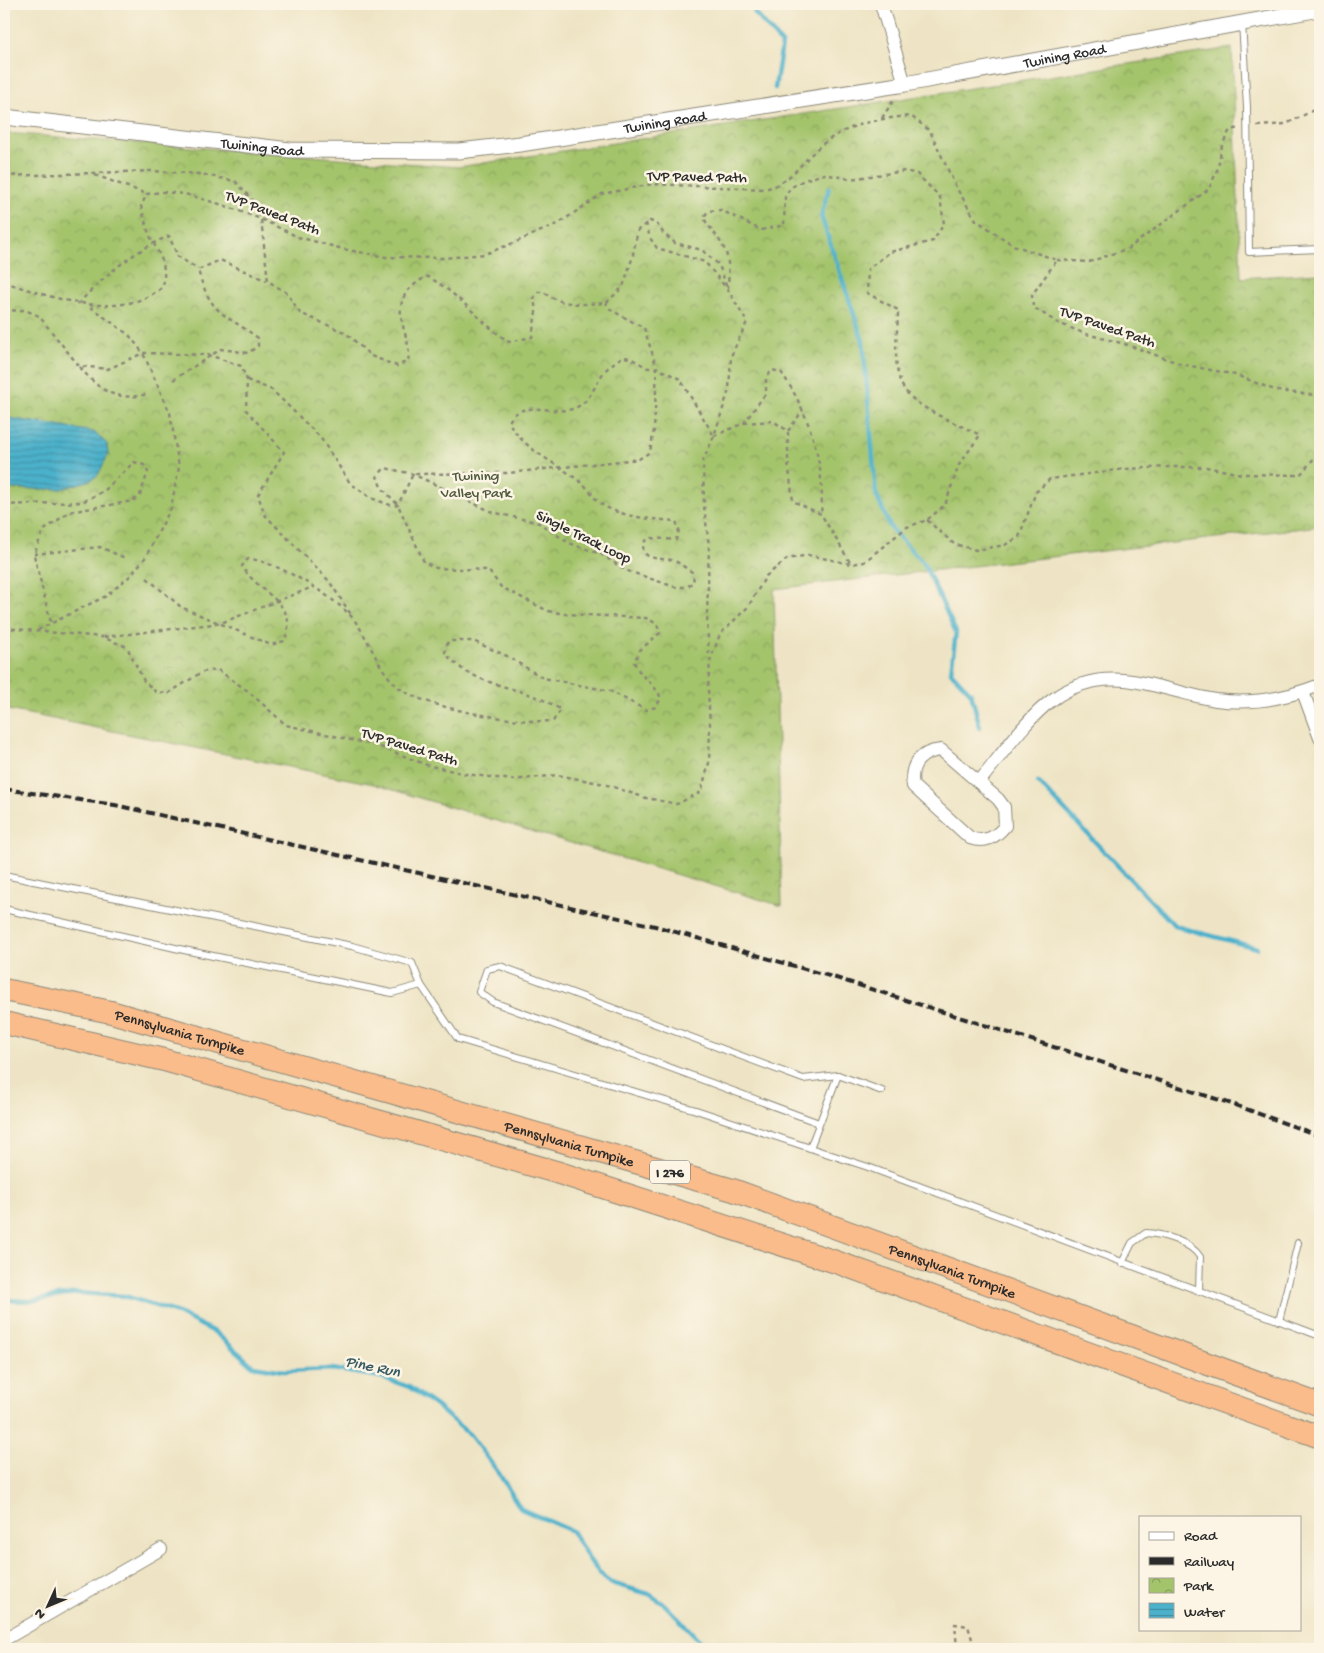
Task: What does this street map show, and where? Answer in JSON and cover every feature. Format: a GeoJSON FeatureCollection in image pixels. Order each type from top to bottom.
{"type":"FeatureCollection","features":[{"type":"Feature","properties":{"kind":"highway","name":"Pennsylvania Turnpike"},"geometry":{"type":"LineString","coordinates":[[4,990],[111,1012],[733,1190],[1320,1404]]}},
{"type":"Feature","properties":{"kind":"highway","name":"Pennsylvania Turnpike"},"geometry":{"type":"LineString","coordinates":[[4,1023],[164,1060],[556,1172],[836,1262],[1320,1438]]}},
{"type":"Feature","properties":{"kind":"street"},"geometry":{"type":"LineString","coordinates":[[881,4],[905,84]]}},
{"type":"Feature","properties":{"kind":"street","name":"Twining Road"},"geometry":{"type":"LineString","coordinates":[[4,117],[290,150],[459,151],[520,144],[905,84],[1320,9]]}},
{"type":"Feature","properties":{"kind":"street"},"geometry":{"type":"LineString","coordinates":[[979,782],[1042,709],[1058,696],[1080,685],[1107,680],[1147,682],[1216,700],[1248,702],[1287,697],[1320,685]]}},
{"type":"Feature","properties":{"kind":"street"},"geometry":{"type":"LineString","coordinates":[[1303,692],[1320,738]]}},
{"type":"Feature","properties":{"kind":"street"},"geometry":{"type":"LineString","coordinates":[[941,750],[979,782],[1004,807],[1006,818],[1005,826],[999,833],[981,841],[970,838],[920,793],[913,786],[911,775],[914,765],[922,756],[929,751],[941,750]]}},
{"type":"Feature","properties":{"kind":"street"},"geometry":{"type":"LineString","coordinates":[[8,1640],[161,1549]]}},
{"type":"Feature","properties":{"kind":"lane"},"geometry":{"type":"LineString","coordinates":[[1242,22],[1247,127],[1249,252],[1320,249]]}},
{"type":"Feature","properties":{"kind":"lane"},"geometry":{"type":"LineString","coordinates":[[4,875],[352,946],[412,964],[421,985],[458,1039],[696,1110],[868,1167],[1320,1336]]}},
{"type":"Feature","properties":{"kind":"lane"},"geometry":{"type":"LineString","coordinates":[[4,910],[392,993],[421,985]]}},
{"type":"Feature","properties":{"kind":"lane"},"geometry":{"type":"LineString","coordinates":[[819,1122],[493,1002],[479,992],[486,969],[500,966],[804,1079],[838,1075],[882,1091]]}},
{"type":"Feature","properties":{"kind":"lane"},"geometry":{"type":"LineString","coordinates":[[810,1148],[838,1075]]}},
{"type":"Feature","properties":{"kind":"lane"},"geometry":{"type":"LineString","coordinates":[[1122,1263],[1128,1249],[1146,1233],[1190,1246],[1200,1257],[1199,1291]]}},
{"type":"Feature","properties":{"kind":"lane"},"geometry":{"type":"LineString","coordinates":[[1280,1320],[1298,1244]]}},
{"type":"Feature","properties":{"kind":"path"},"geometry":{"type":"LineString","coordinates":[[1057,260],[1090,262],[1129,248],[1209,189],[1218,168],[1222,145],[1230,130],[1286,124],[1320,107]]}},
{"type":"Feature","properties":{"kind":"path","name":"TVP Paved Path"},"geometry":{"type":"LineString","coordinates":[[92,174],[148,194],[184,194],[261,219],[298,237],[386,257],[444,258],[485,254],[559,223],[602,194],[652,184],[764,189],[773,187],[782,183],[823,144],[844,130],[882,118],[911,116],[930,130],[957,189],[976,220],[1013,244],[1057,260],[1032,295],[1033,307],[1058,323],[1086,334],[1125,344],[1181,364],[1236,376],[1276,391],[1315,395],[1320,401]]}},
{"type":"Feature","properties":{"kind":"path"},"geometry":{"type":"LineString","coordinates":[[4,176],[151,171],[200,174],[235,181],[256,204],[261,219],[268,281]]}},
{"type":"Feature","properties":{"kind":"path"},"geometry":{"type":"LineString","coordinates":[[728,290],[729,266],[726,248],[706,222],[704,217],[708,211],[721,210],[761,230],[784,225],[785,197],[790,188],[804,180],[824,174],[850,179],[905,171],[918,174],[940,197],[944,224],[933,241],[890,252],[868,269],[867,293],[898,310],[897,363],[901,383],[912,400],[980,435],[959,464],[945,505],[927,520],[907,527],[864,562],[851,564],[821,514],[793,501],[788,462],[788,431],[803,410]]}},
{"type":"Feature","properties":{"kind":"path"},"geometry":{"type":"LineString","coordinates":[[4,282],[89,306],[149,298],[163,287],[165,275],[161,255],[154,242],[141,206],[148,194]]}},
{"type":"Feature","properties":{"kind":"path"},"geometry":{"type":"LineString","coordinates":[[198,270],[220,260],[268,281],[287,293],[300,313],[346,333],[371,356],[397,366],[408,361],[410,351],[400,316],[405,294],[426,276],[441,284],[488,328],[509,342],[532,337],[536,312],[534,298],[537,292],[544,292],[552,300],[574,304],[606,303],[623,287],[632,259],[638,230],[650,221],[656,223],[664,234],[675,243],[702,250],[719,265],[728,290]]}},
{"type":"Feature","properties":{"kind":"path"},"geometry":{"type":"LineString","coordinates":[[646,223],[650,238],[657,248],[705,262],[728,290],[747,322],[731,356],[729,390],[714,436],[703,461],[704,506],[709,546],[707,617],[710,661]]}},
{"type":"Feature","properties":{"kind":"path"},"geometry":{"type":"LineString","coordinates":[[78,304],[103,276],[154,242],[169,236],[178,257],[198,270],[205,293],[220,314],[258,338],[258,346],[248,353],[221,349],[173,380]]}},
{"type":"Feature","properties":{"kind":"path"},"geometry":{"type":"LineString","coordinates":[[246,380],[272,390],[299,416],[320,437],[350,483],[371,498],[393,506],[398,505],[413,474],[508,473],[639,459],[650,452],[654,430],[657,368],[644,328],[611,310],[606,303]]}},
{"type":"Feature","properties":{"kind":"path"},"geometry":{"type":"LineString","coordinates":[[37,631],[106,596],[130,576],[144,558],[171,508],[179,467],[170,413],[143,353],[129,335],[89,306]]}},
{"type":"Feature","properties":{"kind":"path"},"geometry":{"type":"LineString","coordinates":[[4,311],[25,310],[39,316],[90,380],[110,394],[131,398],[147,394]]}},
{"type":"Feature","properties":{"kind":"path"},"geometry":{"type":"LineString","coordinates":[[79,366],[108,369],[143,353],[209,355],[240,366],[246,380],[246,410],[284,452],[258,495],[265,515],[329,581],[354,620]]}},
{"type":"Feature","properties":{"kind":"path","name":"Single Track Loop"},"geometry":{"type":"LineString","coordinates":[[147,578],[181,607],[222,622],[271,645],[284,641],[289,630],[285,608],[248,577],[242,566],[248,559],[261,560],[314,586],[354,620],[378,661],[397,686],[434,704],[533,723],[553,721],[561,710],[524,691],[479,679],[452,663],[445,652],[448,641],[473,641],[507,656],[543,678],[610,691],[646,710],[656,707],[661,698],[657,688],[639,674],[634,662],[640,650],[660,633],[657,624],[646,618],[573,615],[548,611],[502,588],[488,570],[436,568],[424,562],[398,505],[381,487],[377,476],[385,468],[413,474],[492,512],[539,524],[569,543],[601,554],[625,570],[675,587],[687,587],[694,581],[692,572],[677,562],[665,558],[650,558],[644,554],[642,547],[645,541],[653,538],[676,540],[680,530],[676,521],[635,517],[600,503],[585,486],[533,449],[514,432],[509,422],[513,414],[520,409],[572,408],[586,400],[604,372],[622,357],[630,358],[648,368],[657,368],[680,379],[714,436]]}},
{"type":"Feature","properties":{"kind":"path"},"geometry":{"type":"LineString","coordinates":[[744,423],[766,393],[766,378],[772,370],[781,372],[794,392],[808,421],[823,490],[821,514]]}},
{"type":"Feature","properties":{"kind":"path"},"geometry":{"type":"LineString","coordinates":[[714,436],[744,423],[773,421],[788,431]]}},
{"type":"Feature","properties":{"kind":"path"},"geometry":{"type":"LineString","coordinates":[[927,520],[954,544],[976,550],[1004,545],[1019,537],[1036,492],[1050,479],[1125,469],[1169,467],[1206,467],[1242,474],[1300,475],[1319,457],[1320,451]]}},
{"type":"Feature","properties":{"kind":"path"},"geometry":{"type":"LineString","coordinates":[[4,505],[82,502],[104,491],[134,462],[144,465],[148,472],[140,495],[133,501],[70,512],[43,531],[34,554],[52,623]]}},
{"type":"Feature","properties":{"kind":"path"},"geometry":{"type":"LineString","coordinates":[[34,554],[100,547],[125,558]]}},
{"type":"Feature","properties":{"kind":"path","name":"TVP Paved Path"},"geometry":{"type":"LineString","coordinates":[[4,628],[102,637],[127,647],[144,681],[156,692],[169,693],[202,672],[218,670],[248,692],[286,725],[378,746],[427,765],[466,774],[513,780],[558,775],[604,784],[646,798],[677,804],[700,792],[709,763],[710,725],[708,688],[710,661],[720,634],[748,606],[766,576],[787,559],[808,555],[851,564]]}},
{"type":"Feature","properties":{"kind":"path"},"geometry":{"type":"LineString","coordinates":[[102,637],[222,622],[314,586]]}},
{"type":"Feature","properties":{"kind":"path"},"geometry":{"type":"LineString","coordinates":[[957,1649],[956,1624],[968,1626],[975,1649]]}},
{"type":"Feature","properties":{"kind":"green space","name":"Twining Valley Park"},"geometry":{"type":"Polygon","coordinates":[[[1232,48],[1241,278],[1320,273],[1320,526],[774,589],[782,906],[373,784],[4,709],[4,133],[458,167],[1232,48]]]}},
{"type":"Feature","properties":{"kind":"water"},"geometry":{"type":"Polygon","coordinates":[[[4,417],[94,432],[107,444],[108,455],[98,475],[91,480],[61,489],[4,489],[4,417]]]}},
{"type":"Feature","properties":{"kind":"waterway"},"geometry":{"type":"LineString","coordinates":[[753,4],[755,13],[782,44],[775,88]]}},
{"type":"Feature","properties":{"kind":"waterway"},"geometry":{"type":"LineString","coordinates":[[829,188],[821,216],[863,341],[876,494],[890,527],[924,564],[956,632],[951,672],[971,693],[980,727]]}},
{"type":"Feature","properties":{"kind":"waterway"},"geometry":{"type":"LineString","coordinates":[[1038,782],[1175,926],[1257,948]]}},
{"type":"Feature","properties":{"kind":"waterway","name":"Pine Run"},"geometry":{"type":"LineString","coordinates":[[4,1300],[31,1301],[76,1293],[125,1296],[178,1313],[216,1333],[253,1366],[284,1371],[332,1369],[381,1377],[409,1387],[436,1406],[470,1435],[498,1472],[521,1509],[572,1531],[590,1561],[604,1578],[611,1583],[649,1594],[664,1604],[708,1649]]}},
{"type":"Feature","properties":{"kind":"railway"},"geometry":{"type":"LineString","coordinates":[[4,789],[115,805],[655,926],[836,978],[1232,1104],[1320,1136]]}}]}
